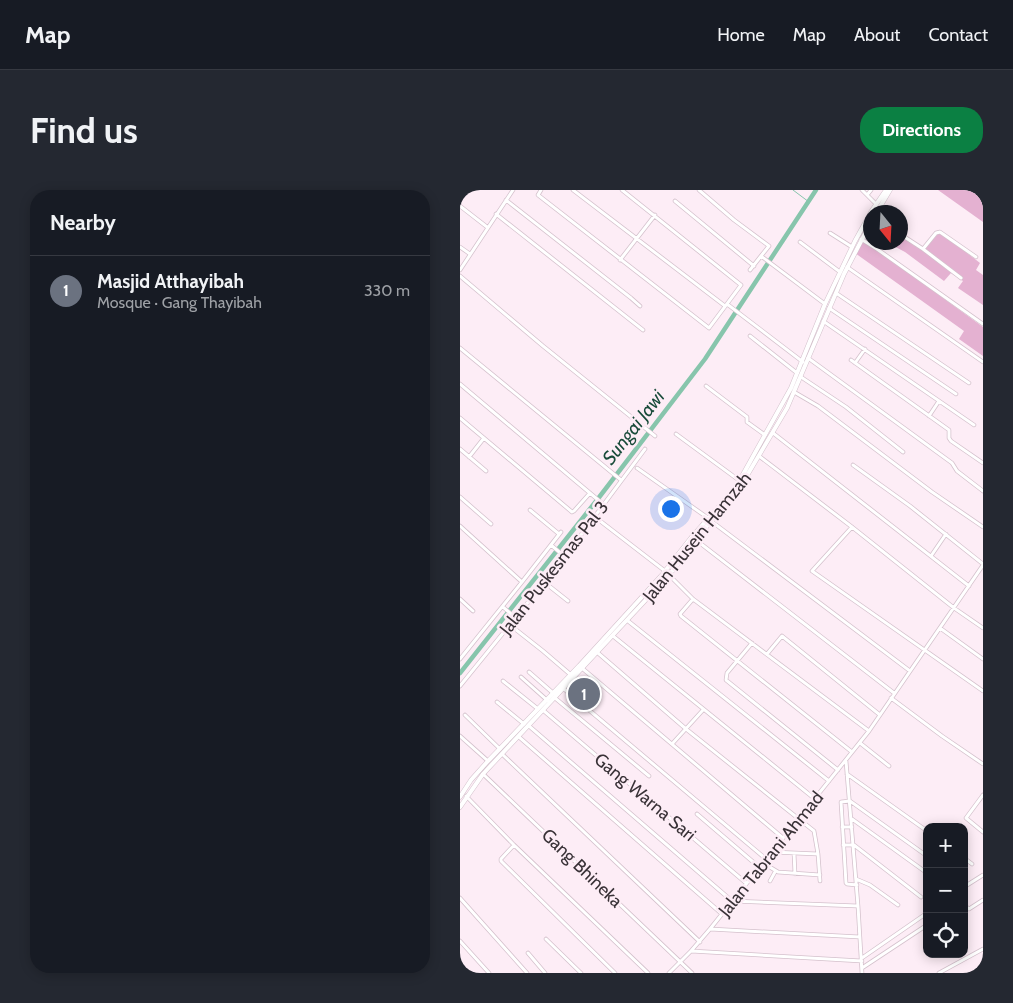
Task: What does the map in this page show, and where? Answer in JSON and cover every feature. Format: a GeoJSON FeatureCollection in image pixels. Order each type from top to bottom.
{"type":"FeatureCollection","features":[{"type":"Feature","properties":{"kind":"street"},"geometry":{"type":"LineString","coordinates":[[460,270],[513,190]]}},
{"type":"Feature","properties":{"kind":"street"},"geometry":{"type":"LineString","coordinates":[[540,190],[538,195],[708,328],[740,285],[622,190]]}},
{"type":"Feature","properties":{"kind":"street"},"geometry":{"type":"LineString","coordinates":[[573,190],[636,239],[726,305],[732,307],[802,362]]}},
{"type":"Feature","properties":{"kind":"street"},"geometry":{"type":"LineString","coordinates":[[699,190],[768,246],[750,270]]}},
{"type":"Feature","properties":{"kind":"street"},"geometry":{"type":"LineString","coordinates":[[862,190],[876,204]]}},
{"type":"Feature","properties":{"kind":"street"},"geometry":{"type":"LineString","coordinates":[[867,195],[871,190]]}},
{"type":"Feature","properties":{"kind":"street","name":"Jalan Husein Hamzah"},"geometry":{"type":"LineString","coordinates":[[876,204],[886,190]]}},
{"type":"Feature","properties":{"kind":"street"},"geometry":{"type":"LineString","coordinates":[[881,205],[890,190]]}},
{"type":"Feature","properties":{"kind":"street"},"geometry":{"type":"LineString","coordinates":[[506,200],[640,306]]}},
{"type":"Feature","properties":{"kind":"street"},"geometry":{"type":"LineString","coordinates":[[675,201],[754,266]]}},
{"type":"Feature","properties":{"kind":"street"},"geometry":{"type":"LineString","coordinates":[[460,206],[487,227]]}},
{"type":"Feature","properties":{"kind":"street"},"geometry":{"type":"LineString","coordinates":[[496,214],[643,330]]}},
{"type":"Feature","properties":{"kind":"street"},"geometry":{"type":"LineString","coordinates":[[620,260],[655,215]]}},
{"type":"Feature","properties":{"kind":"street","name":"Jalan Husein Hamzah"},"geometry":{"type":"LineString","coordinates":[[554,696],[564,689],[613,636],[617,628],[628,621],[670,575],[710,519],[740,489],[759,456],[765,435],[808,358],[825,304],[863,228]]}},
{"type":"Feature","properties":{"kind":"street"},"geometry":{"type":"LineString","coordinates":[[923,249],[938,232],[976,257]]}},
{"type":"Feature","properties":{"kind":"street"},"geometry":{"type":"LineString","coordinates":[[830,233],[852,247]]}},
{"type":"Feature","properties":{"kind":"street","name":"Jalan Husein Hamzah"},"geometry":{"type":"LineString","coordinates":[[460,794],[488,761],[538,709],[554,696],[571,675],[617,628],[740,481],[772,433],[794,392],[802,362],[863,236]]}},
{"type":"Feature","properties":{"kind":"street"},"geometry":{"type":"LineString","coordinates":[[861,239],[983,324]]}},
{"type":"Feature","properties":{"kind":"street"},"geometry":{"type":"LineString","coordinates":[[908,239],[961,278]]}},
{"type":"Feature","properties":{"kind":"street"},"geometry":{"type":"LineString","coordinates":[[800,242],[840,272]]}},
{"type":"Feature","properties":{"kind":"street"},"geometry":{"type":"LineString","coordinates":[[460,247],[470,254]]}},
{"type":"Feature","properties":{"kind":"street"},"geometry":{"type":"LineString","coordinates":[[761,256],[825,304]]}},
{"type":"Feature","properties":{"kind":"street"},"geometry":{"type":"LineString","coordinates":[[847,266],[983,362]]}},
{"type":"Feature","properties":{"kind":"street"},"geometry":{"type":"LineString","coordinates":[[460,276],[654,435]]}},
{"type":"Feature","properties":{"kind":"street"},"geometry":{"type":"LineString","coordinates":[[836,293],[969,384]]}},
{"type":"Feature","properties":{"kind":"street"},"geometry":{"type":"LineString","coordinates":[[829,308],[956,394]]}},
{"type":"Feature","properties":{"kind":"street"},"geometry":{"type":"LineString","coordinates":[[823,321],[974,425]]}},
{"type":"Feature","properties":{"kind":"street"},"geometry":{"type":"LineString","coordinates":[[750,336],[903,452]]}},
{"type":"Feature","properties":{"kind":"street"},"geometry":{"type":"LineString","coordinates":[[460,348],[620,479]]}},
{"type":"Feature","properties":{"kind":"street"},"geometry":{"type":"LineString","coordinates":[[865,349],[853,361],[949,430],[949,438],[951,440],[983,463]]}},
{"type":"Feature","properties":{"kind":"street"},"geometry":{"type":"LineString","coordinates":[[808,358],[952,463],[957,471],[983,491]]}},
{"type":"Feature","properties":{"kind":"street"},"geometry":{"type":"LineString","coordinates":[[460,384],[602,503]]}},
{"type":"Feature","properties":{"kind":"street"},"geometry":{"type":"LineString","coordinates":[[706,386],[747,417],[747,422],[765,435]]}},
{"type":"Feature","properties":{"kind":"street"},"geometry":{"type":"LineString","coordinates":[[794,392],[818,406],[983,527]]}},
{"type":"Feature","properties":{"kind":"street"},"geometry":{"type":"LineString","coordinates":[[929,416],[939,401]]}},
{"type":"Feature","properties":{"kind":"street"},"geometry":{"type":"LineString","coordinates":[[460,418],[572,512],[591,494]]}},
{"type":"Feature","properties":{"kind":"street"},"geometry":{"type":"LineString","coordinates":[[772,433],[969,586]]}},
{"type":"Feature","properties":{"kind":"street"},"geometry":{"type":"LineString","coordinates":[[676,434],[740,481]]}},
{"type":"Feature","properties":{"kind":"street"},"geometry":{"type":"LineString","coordinates":[[469,457],[484,438]]}},
{"type":"Feature","properties":{"kind":"street","name":"Jalan Puskesmas Pal 3"},"geometry":{"type":"LineString","coordinates":[[460,686],[595,517],[602,503],[645,448]]}},
{"type":"Feature","properties":{"kind":"street"},"geometry":{"type":"LineString","coordinates":[[460,449],[486,471]]}},
{"type":"Feature","properties":{"kind":"street"},"geometry":{"type":"LineString","coordinates":[[759,456],[954,608],[983,628]]}},
{"type":"Feature","properties":{"kind":"street"},"geometry":{"type":"LineString","coordinates":[[853,465],[897,496],[983,565]]}},
{"type":"Feature","properties":{"kind":"street"},"geometry":{"type":"LineString","coordinates":[[637,468],[710,519],[910,671]]}},
{"type":"Feature","properties":{"kind":"street"},"geometry":{"type":"LineString","coordinates":[[460,496],[490,524]]}},
{"type":"Feature","properties":{"kind":"street"},"geometry":{"type":"LineString","coordinates":[[461,656],[504,608],[560,533],[530,510]]}},
{"type":"Feature","properties":{"kind":"street"},"geometry":{"type":"LineString","coordinates":[[595,517],[665,571]]}},
{"type":"Feature","properties":{"kind":"street"},"geometry":{"type":"LineString","coordinates":[[460,526],[522,582]]}},
{"type":"Feature","properties":{"kind":"street"},"geometry":{"type":"LineString","coordinates":[[852,527],[812,571],[983,691]]}},
{"type":"Feature","properties":{"kind":"street"},"geometry":{"type":"LineString","coordinates":[[931,556],[946,534]]}},
{"type":"Feature","properties":{"kind":"street"},"geometry":{"type":"LineString","coordinates":[[696,540],[894,693]]}},
{"type":"Feature","properties":{"kind":"street"},"geometry":{"type":"LineString","coordinates":[[552,546],[564,556]]}},
{"type":"Feature","properties":{"kind":"street","name":"Jalan Tabrani Ahmad"},"geometry":{"type":"LineString","coordinates":[[669,973],[700,942],[860,743],[983,565]]}},
{"type":"Feature","properties":{"kind":"street"},"geometry":{"type":"LineString","coordinates":[[670,575],[693,598],[868,732]]}},
{"type":"Feature","properties":{"kind":"street"},"geometry":{"type":"LineString","coordinates":[[544,582],[568,601]]}},
{"type":"Feature","properties":{"kind":"street"},"geometry":{"type":"LineString","coordinates":[[693,598],[680,614],[681,616],[852,752]]}},
{"type":"Feature","properties":{"kind":"street"},"geometry":{"type":"LineString","coordinates":[[460,599],[473,611]]}},
{"type":"Feature","properties":{"kind":"street"},"geometry":{"type":"LineString","coordinates":[[504,608],[514,617]]}},
{"type":"Feature","properties":{"kind":"street"},"geometry":{"type":"LineString","coordinates":[[628,621],[830,781]]}},
{"type":"Feature","properties":{"kind":"street"},"geometry":{"type":"LineString","coordinates":[[510,625],[571,675]]}},
{"type":"Feature","properties":{"kind":"street"},"geometry":{"type":"LineString","coordinates":[[940,628],[983,659]]}},
{"type":"Feature","properties":{"kind":"street"},"geometry":{"type":"LineString","coordinates":[[613,636],[815,799]]}},
{"type":"Feature","properties":{"kind":"street"},"geometry":{"type":"LineString","coordinates":[[767,655],[782,636],[880,715]]}},
{"type":"Feature","properties":{"kind":"street"},"geometry":{"type":"LineString","coordinates":[[752,643],[726,674],[725,677],[728,682],[838,770]]}},
{"type":"Feature","properties":{"kind":"street"},"geometry":{"type":"LineString","coordinates":[[598,653],[686,729],[814,832],[820,881]]}},
{"type":"Feature","properties":{"kind":"street"},"geometry":{"type":"LineString","coordinates":[[583,669],[783,838]]}},
{"type":"Feature","properties":{"kind":"street"},"geometry":{"type":"LineString","coordinates":[[528,672],[649,776]]}},
{"type":"Feature","properties":{"kind":"street"},"geometry":{"type":"LineString","coordinates":[[521,677],[548,702]]}},
{"type":"Feature","properties":{"kind":"street"},"geometry":{"type":"LineString","coordinates":[[503,681],[538,709]]}},
{"type":"Feature","properties":{"kind":"street"},"geometry":{"type":"LineString","coordinates":[[564,689],[766,859]]}},
{"type":"Feature","properties":{"kind":"street"},"geometry":{"type":"LineString","coordinates":[[891,698],[983,764]]}},
{"type":"Feature","properties":{"kind":"street"},"geometry":{"type":"LineString","coordinates":[[496,702],[524,724]]}},
{"type":"Feature","properties":{"kind":"street","name":"Jalan Husein Hamzah"},"geometry":{"type":"LineString","coordinates":[[460,807],[483,774],[544,711],[548,702]]}},
{"type":"Feature","properties":{"kind":"street"},"geometry":{"type":"LineString","coordinates":[[672,744],[703,710]]}},
{"type":"Feature","properties":{"kind":"street","name":"Gang Warna Sari"},"geometry":{"type":"LineString","coordinates":[[544,711],[746,883]]}},
{"type":"Feature","properties":{"kind":"street"},"geometry":{"type":"LineString","coordinates":[[465,716],[500,749]]}},
{"type":"Feature","properties":{"kind":"street"},"geometry":{"type":"LineString","coordinates":[[529,726],[732,901],[858,906]]}},
{"type":"Feature","properties":{"kind":"street"},"geometry":{"type":"LineString","coordinates":[[460,736],[488,761]]}},
{"type":"Feature","properties":{"kind":"street"},"geometry":{"type":"LineString","coordinates":[[519,737],[722,914]]}},
{"type":"Feature","properties":{"kind":"street"},"geometry":{"type":"LineString","coordinates":[[860,743],[889,766]]}},
{"type":"Feature","properties":{"kind":"street"},"geometry":{"type":"LineString","coordinates":[[502,754],[700,942]]}},
{"type":"Feature","properties":{"kind":"street"},"geometry":{"type":"LineString","coordinates":[[846,760],[854,845],[862,971]]}},
{"type":"Feature","properties":{"kind":"street","name":"Gang Bhineka"},"geometry":{"type":"LineString","coordinates":[[483,774],[692,973]]}},
{"type":"Feature","properties":{"kind":"street"},"geometry":{"type":"LineString","coordinates":[[847,774],[923,828]]}},
{"type":"Feature","properties":{"kind":"street"},"geometry":{"type":"LineString","coordinates":[[466,796],[514,845],[648,973]]}},
{"type":"Feature","properties":{"kind":"street"},"geometry":{"type":"LineString","coordinates":[[982,798],[966,818],[983,832]]}},
{"type":"Feature","properties":{"kind":"street"},"geometry":{"type":"LineString","coordinates":[[857,885],[847,883],[840,802],[850,801],[923,853]]}},
{"type":"Feature","properties":{"kind":"street"},"geometry":{"type":"LineString","coordinates":[[697,814],[759,867]]}},
{"type":"Feature","properties":{"kind":"street"},"geometry":{"type":"LineString","coordinates":[[851,819],[923,870]]}},
{"type":"Feature","properties":{"kind":"street"},"geometry":{"type":"LineString","coordinates":[[842,827],[852,827]]}},
{"type":"Feature","properties":{"kind":"street"},"geometry":{"type":"LineString","coordinates":[[514,845],[501,861],[615,973]]}},
{"type":"Feature","properties":{"kind":"street"},"geometry":{"type":"LineString","coordinates":[[843,845],[854,845],[921,897]]}},
{"type":"Feature","properties":{"kind":"street"},"geometry":{"type":"LineString","coordinates":[[772,852],[818,854]]}},
{"type":"Feature","properties":{"kind":"street"},"geometry":{"type":"LineString","coordinates":[[794,853],[795,874]]}},
{"type":"Feature","properties":{"kind":"street"},"geometry":{"type":"LineString","coordinates":[[968,861],[972,864]]}},
{"type":"Feature","properties":{"kind":"street"},"geometry":{"type":"LineString","coordinates":[[763,863],[776,872],[820,875]]}},
{"type":"Feature","properties":{"kind":"street"},"geometry":{"type":"LineString","coordinates":[[770,881],[776,872]]}},
{"type":"Feature","properties":{"kind":"street"},"geometry":{"type":"LineString","coordinates":[[968,885],[983,874]]}},
{"type":"Feature","properties":{"kind":"street"},"geometry":{"type":"LineString","coordinates":[[856,879],[870,885],[898,905]]}},
{"type":"Feature","properties":{"kind":"street"},"geometry":{"type":"LineString","coordinates":[[460,898],[527,973]]}},
{"type":"Feature","properties":{"kind":"street"},"geometry":{"type":"LineString","coordinates":[[968,908],[983,900]]}},
{"type":"Feature","properties":{"kind":"street"},"geometry":{"type":"LineString","coordinates":[[691,951],[862,960],[923,916]]}},
{"type":"Feature","properties":{"kind":"street"},"geometry":{"type":"LineString","coordinates":[[862,971],[923,928]]}},
{"type":"Feature","properties":{"kind":"street"},"geometry":{"type":"LineString","coordinates":[[710,929],[860,936]]}},
{"type":"Feature","properties":{"kind":"street"},"geometry":{"type":"LineString","coordinates":[[546,939],[581,973]]}},
{"type":"Feature","properties":{"kind":"street"},"geometry":{"type":"LineString","coordinates":[[460,941],[489,973]]}},
{"type":"Feature","properties":{"kind":"street"},"geometry":{"type":"LineString","coordinates":[[940,973],[983,949]]}},
{"type":"Feature","properties":{"kind":"street"},"geometry":{"type":"LineString","coordinates":[[528,953],[545,973]]}},
{"type":"Feature","properties":{"kind":"shaded area"},"geometry":{"type":"Polygon","coordinates":[[[938,190],[983,190],[983,222],[938,190]]]}},
{"type":"Feature","properties":{"kind":"shaded area"},"geometry":{"type":"Polygon","coordinates":[[[940,232],[980,263],[976,270],[983,275],[983,305],[958,288],[963,281],[951,273],[944,281],[901,250],[908,250],[908,240],[923,250],[940,232]]]}},
{"type":"Feature","properties":{"kind":"shaded area"},"geometry":{"type":"Polygon","coordinates":[[[862,239],[863,250],[877,250],[983,327],[983,356],[959,339],[964,331],[855,253],[862,239]]]}},
{"type":"Feature","properties":{"kind":"waterway"},"geometry":{"type":"LineString","coordinates":[[793,190],[809,202]]}},
{"type":"Feature","properties":{"kind":"waterway","name":"Sungai Jawi"},"geometry":{"type":"LineString","coordinates":[[460,673],[597,500],[705,359],[816,190]]}},
{"type":"Feature","properties":{"kind":"place","name":"Masjid Atthayibah"},"geometry":{"type":"Point","coordinates":[584,694]}}]}
